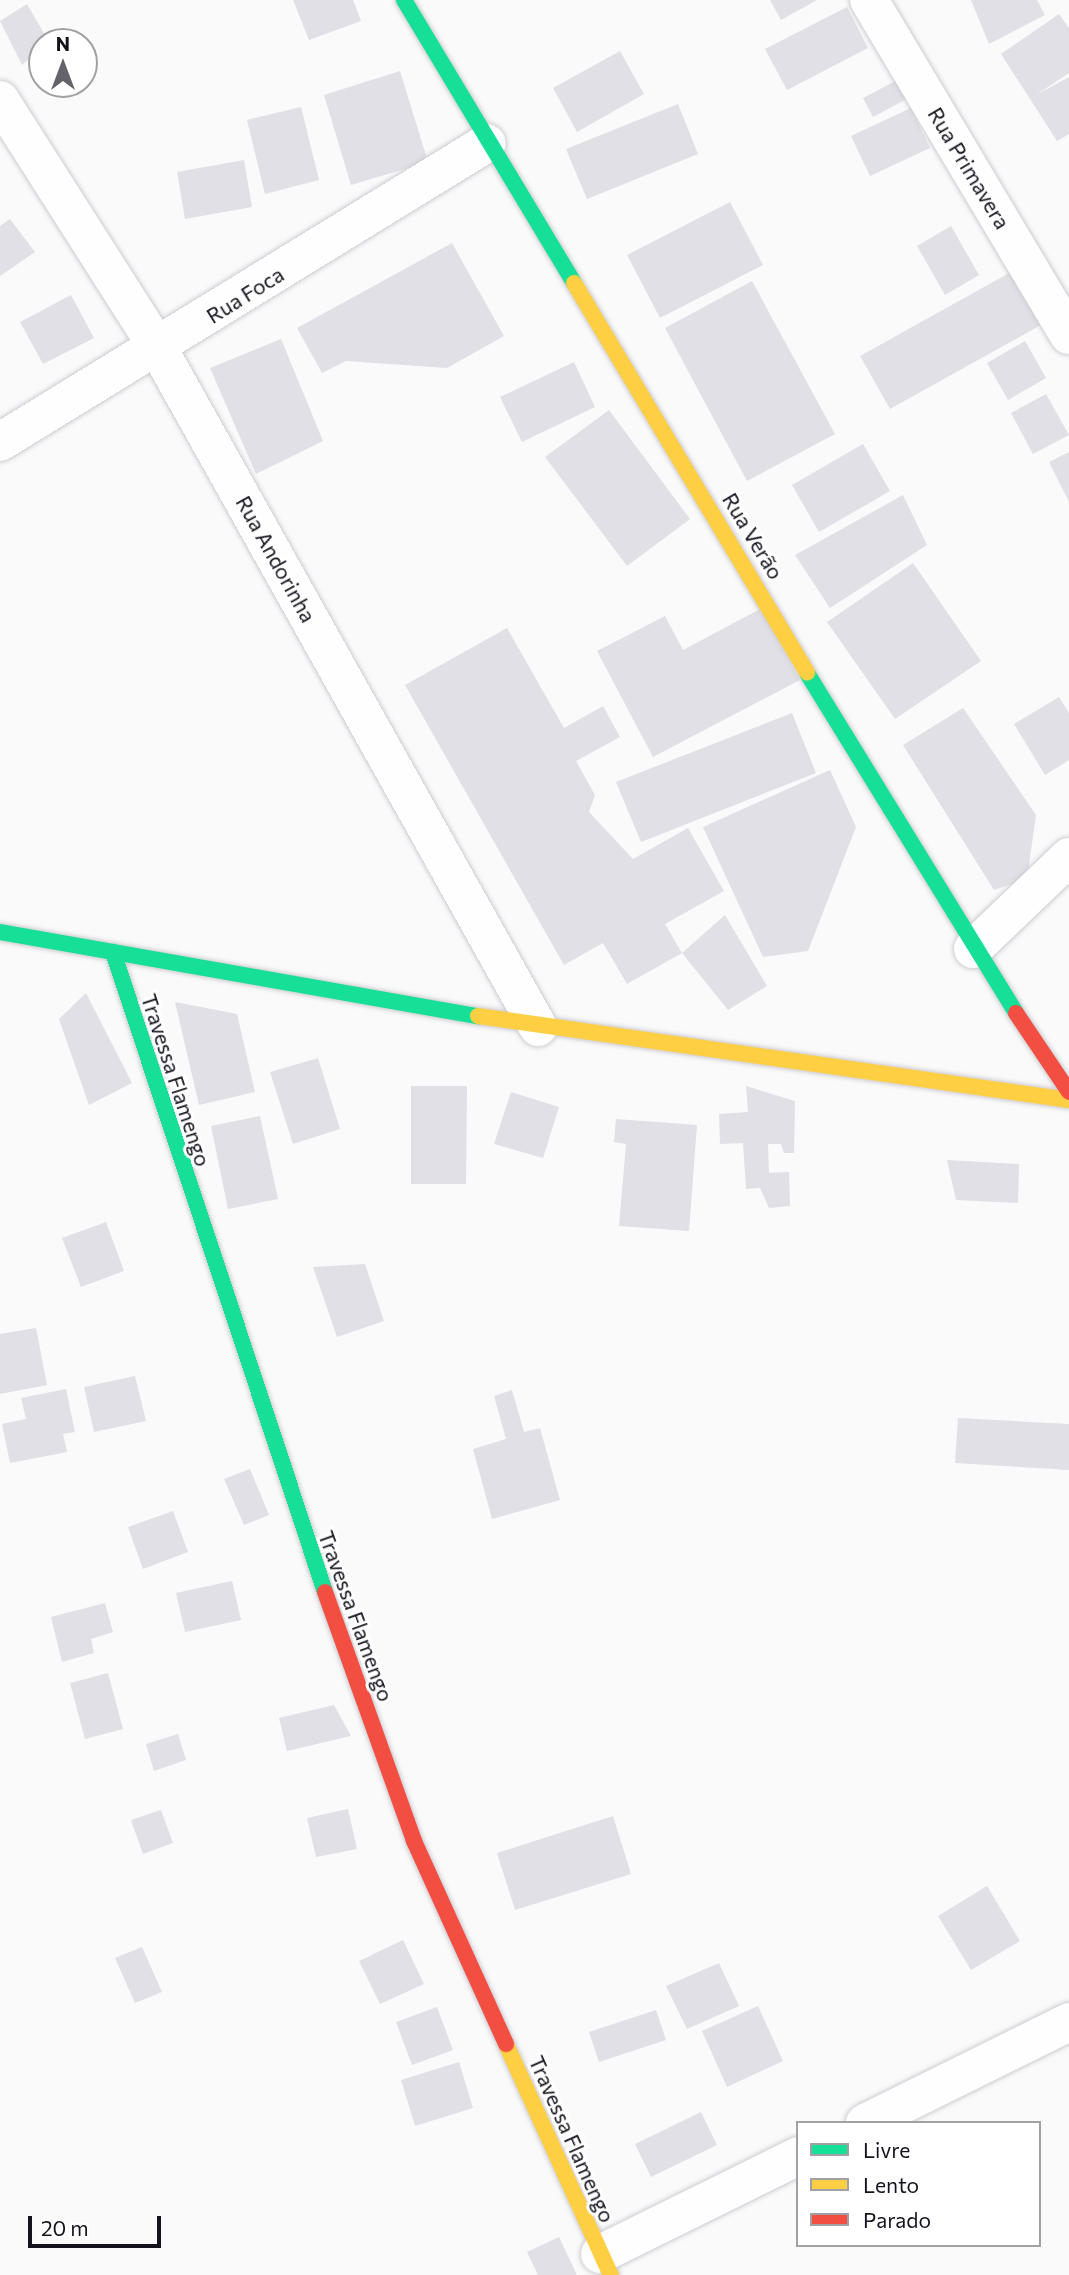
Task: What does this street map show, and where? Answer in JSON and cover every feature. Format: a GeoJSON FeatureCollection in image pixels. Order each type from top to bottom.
{"type":"FeatureCollection","features":[{"type":"Feature","properties":{"kind":"street","name":"Rua Verão"},"geometry":{"type":"LineString","coordinates":[[404,0],[487,143],[974,948],[1069,1092]]}},
{"type":"Feature","properties":{"kind":"street","name":"Rua Primavera"},"geometry":{"type":"LineString","coordinates":[[869,0],[1069,335]]}},
{"type":"Feature","properties":{"kind":"street","name":"Rua Andorinha"},"geometry":{"type":"LineString","coordinates":[[0,100],[159,350],[538,1027]]}},
{"type":"Feature","properties":{"kind":"street","name":"Rua Foca"},"geometry":{"type":"LineString","coordinates":[[0,442],[159,350],[487,143]]}},
{"type":"Feature","properties":{"kind":"street"},"geometry":{"type":"LineString","coordinates":[[974,948],[1069,858]]}},
{"type":"Feature","properties":{"kind":"street"},"geometry":{"type":"LineString","coordinates":[[0,932],[538,1027],[1069,1100]]}},
{"type":"Feature","properties":{"kind":"street","name":"Travessa Flamengo"},"geometry":{"type":"LineString","coordinates":[[113,952],[267,1431],[414,1840],[606,2264]]}},
{"type":"Feature","properties":{"kind":"street"},"geometry":{"type":"LineString","coordinates":[[868,2121],[1069,2022]]}},
{"type":"Feature","properties":{"kind":"street"},"geometry":{"type":"LineString","coordinates":[[606,2264],[796,2157]]}},
{"type":"Feature","properties":{"kind":"building"},"geometry":{"type":"Polygon","coordinates":[[[293,0],[353,0],[361,21],[309,40],[293,0]]]}},
{"type":"Feature","properties":{"kind":"building"},"geometry":{"type":"Polygon","coordinates":[[[770,0],[817,0],[781,20],[770,0]]]}},
{"type":"Feature","properties":{"kind":"building"},"geometry":{"type":"Polygon","coordinates":[[[971,0],[1037,0],[1045,15],[989,44],[971,0]]]}},
{"type":"Feature","properties":{"kind":"building"},"geometry":{"type":"Polygon","coordinates":[[[27,4],[41,28],[28,28],[28,60],[22,65],[0,21],[27,4]]]}},
{"type":"Feature","properties":{"kind":"building"},"geometry":{"type":"Polygon","coordinates":[[[847,7],[868,48],[787,90],[765,49],[847,7]]]}},
{"type":"Feature","properties":{"kind":"building"},"geometry":{"type":"Polygon","coordinates":[[[1059,14],[1069,28],[1069,73],[1036,95],[1069,77],[1069,134],[1057,141],[1001,54],[1059,14]]]}},
{"type":"Feature","properties":{"kind":"building"},"geometry":{"type":"Polygon","coordinates":[[[620,51],[644,94],[577,132],[553,88],[620,51]]]}},
{"type":"Feature","properties":{"kind":"building"},"geometry":{"type":"Polygon","coordinates":[[[400,71],[428,162],[351,185],[324,95],[400,71]]]}},
{"type":"Feature","properties":{"kind":"building"},"geometry":{"type":"Polygon","coordinates":[[[905,76],[914,95],[873,117],[863,98],[905,76]]]}},
{"type":"Feature","properties":{"kind":"building"},"geometry":{"type":"Polygon","coordinates":[[[678,104],[698,154],[587,199],[566,149],[678,104]]]}},
{"type":"Feature","properties":{"kind":"building"},"geometry":{"type":"Polygon","coordinates":[[[301,107],[319,180],[265,194],[247,120],[301,107]]]}},
{"type":"Feature","properties":{"kind":"building"},"geometry":{"type":"Polygon","coordinates":[[[911,108],[930,148],[870,176],[851,136],[911,108]]]}},
{"type":"Feature","properties":{"kind":"building"},"geometry":{"type":"Polygon","coordinates":[[[244,160],[252,207],[185,219],[177,172],[244,160]]]}},
{"type":"Feature","properties":{"kind":"building"},"geometry":{"type":"Polygon","coordinates":[[[730,202],[763,265],[660,318],[627,255],[730,202]]]}},
{"type":"Feature","properties":{"kind":"building"},"geometry":{"type":"Polygon","coordinates":[[[10,219],[35,252],[0,276],[0,226],[10,219]]]}},
{"type":"Feature","properties":{"kind":"building"},"geometry":{"type":"Polygon","coordinates":[[[951,226],[979,275],[945,295],[917,246],[951,226]]]}},
{"type":"Feature","properties":{"kind":"building"},"geometry":{"type":"Polygon","coordinates":[[[452,243],[504,336],[447,368],[346,361],[322,373],[297,328],[452,243]]]}},
{"type":"Feature","properties":{"kind":"building"},"geometry":{"type":"Polygon","coordinates":[[[1011,272],[1041,325],[890,409],[860,356],[1011,272]]]}},
{"type":"Feature","properties":{"kind":"building"},"geometry":{"type":"Polygon","coordinates":[[[752,281],[835,434],[747,481],[665,328],[752,281]]]}},
{"type":"Feature","properties":{"kind":"building"},"geometry":{"type":"Polygon","coordinates":[[[71,295],[94,338],[43,364],[20,322],[71,295]]]}},
{"type":"Feature","properties":{"kind":"building"},"geometry":{"type":"Polygon","coordinates":[[[281,339],[323,441],[256,474],[210,368],[281,339]]]}},
{"type":"Feature","properties":{"kind":"building"},"geometry":{"type":"Polygon","coordinates":[[[1025,341],[1046,378],[1008,400],[987,363],[1025,341]]]}},
{"type":"Feature","properties":{"kind":"building"},"geometry":{"type":"Polygon","coordinates":[[[574,362],[595,407],[522,442],[500,397],[574,362]]]}},
{"type":"Feature","properties":{"kind":"building"},"geometry":{"type":"Polygon","coordinates":[[[1046,394],[1069,435],[1033,454],[1011,413],[1046,394]]]}},
{"type":"Feature","properties":{"kind":"building"},"geometry":{"type":"Polygon","coordinates":[[[609,410],[690,519],[627,566],[545,457],[609,410]]]}},
{"type":"Feature","properties":{"kind":"building"},"geometry":{"type":"Polygon","coordinates":[[[863,444],[890,491],[819,532],[792,485],[863,444]]]}},
{"type":"Feature","properties":{"kind":"building"},"geometry":{"type":"Polygon","coordinates":[[[1069,452],[1069,502],[1049,462],[1069,452]]]}},
{"type":"Feature","properties":{"kind":"building"},"geometry":{"type":"Polygon","coordinates":[[[903,495],[927,545],[830,608],[795,555],[903,495]]]}},
{"type":"Feature","properties":{"kind":"building"},"geometry":{"type":"Polygon","coordinates":[[[913,563],[981,661],[895,719],[827,622],[913,563]]]}},
{"type":"Feature","properties":{"kind":"building"},"geometry":{"type":"Polygon","coordinates":[[[762,608],[800,680],[653,757],[597,651],[665,616],[683,650],[762,608]]]}},
{"type":"Feature","properties":{"kind":"building"},"geometry":{"type":"Polygon","coordinates":[[[507,628],[564,728],[603,706],[620,737],[576,761],[595,795],[589,812],[633,859],[688,828],[724,891],[665,924],[682,953],[627,984],[603,943],[564,965],[405,685],[507,628]]]}},
{"type":"Feature","properties":{"kind":"building"},"geometry":{"type":"Polygon","coordinates":[[[1059,697],[1069,713],[1069,760],[1045,775],[1014,724],[1059,697]]]}},
{"type":"Feature","properties":{"kind":"building"},"geometry":{"type":"Polygon","coordinates":[[[963,708],[1036,815],[1027,879],[994,890],[903,745],[963,708]]]}},
{"type":"Feature","properties":{"kind":"building"},"geometry":{"type":"Polygon","coordinates":[[[792,713],[816,773],[641,842],[616,782],[792,713]]]}},
{"type":"Feature","properties":{"kind":"building"},"geometry":{"type":"Polygon","coordinates":[[[830,770],[856,827],[808,951],[763,957],[703,827],[830,770]]]}},
{"type":"Feature","properties":{"kind":"building"},"geometry":{"type":"Polygon","coordinates":[[[725,915],[767,986],[728,1010],[682,953],[725,915]]]}},
{"type":"Feature","properties":{"kind":"building"},"geometry":{"type":"Polygon","coordinates":[[[86,993],[132,1083],[89,1105],[59,1019],[86,993]]]}},
{"type":"Feature","properties":{"kind":"building"},"geometry":{"type":"Polygon","coordinates":[[[175,1002],[237,1014],[255,1092],[199,1105],[175,1002]]]}},
{"type":"Feature","properties":{"kind":"building"},"geometry":{"type":"Polygon","coordinates":[[[318,1058],[340,1129],[293,1144],[270,1072],[318,1058]]]}},
{"type":"Feature","properties":{"kind":"building"},"geometry":{"type":"Polygon","coordinates":[[[411,1086],[467,1086],[466,1184],[411,1184],[411,1086]]]}},
{"type":"Feature","properties":{"kind":"building"},"geometry":{"type":"Polygon","coordinates":[[[746,1086],[795,1101],[794,1153],[784,1153],[781,1144],[768,1144],[769,1173],[789,1172],[790,1206],[769,1208],[760,1188],[746,1189],[743,1143],[720,1144],[719,1114],[748,1112],[746,1086]]]}},
{"type":"Feature","properties":{"kind":"building"},"geometry":{"type":"Polygon","coordinates":[[[511,1092],[559,1107],[543,1158],[494,1144],[511,1092]]]}},
{"type":"Feature","properties":{"kind":"building"},"geometry":{"type":"Polygon","coordinates":[[[260,1116],[278,1199],[228,1209],[211,1126],[260,1116]]]}},
{"type":"Feature","properties":{"kind":"building"},"geometry":{"type":"Polygon","coordinates":[[[616,1119],[697,1125],[689,1231],[619,1226],[626,1144],[614,1142],[616,1119]]]}},
{"type":"Feature","properties":{"kind":"building"},"geometry":{"type":"Polygon","coordinates":[[[947,1160],[1019,1164],[1018,1203],[956,1200],[947,1160]]]}},
{"type":"Feature","properties":{"kind":"building"},"geometry":{"type":"Polygon","coordinates":[[[106,1222],[124,1271],[81,1287],[62,1238],[106,1222]]]}},
{"type":"Feature","properties":{"kind":"building"},"geometry":{"type":"Polygon","coordinates":[[[365,1264],[384,1321],[337,1337],[313,1267],[365,1264]]]}},
{"type":"Feature","properties":{"kind":"building"},"geometry":{"type":"Polygon","coordinates":[[[36,1328],[47,1385],[0,1394],[0,1334],[36,1328]]]}},
{"type":"Feature","properties":{"kind":"building"},"geometry":{"type":"Polygon","coordinates":[[[135,1376],[146,1421],[94,1432],[84,1387],[135,1376]]]}},
{"type":"Feature","properties":{"kind":"building"},"geometry":{"type":"Polygon","coordinates":[[[66,1389],[75,1432],[63,1434],[67,1452],[10,1463],[2,1424],[26,1419],[21,1398],[66,1389]]]}},
{"type":"Feature","properties":{"kind":"building"},"geometry":{"type":"Polygon","coordinates":[[[512,1390],[524,1432],[540,1428],[560,1500],[492,1519],[473,1449],[506,1439],[494,1396],[512,1390]]]}},
{"type":"Feature","properties":{"kind":"building"},"geometry":{"type":"Polygon","coordinates":[[[958,1418],[1069,1424],[1069,1470],[955,1463],[958,1418]]]}},
{"type":"Feature","properties":{"kind":"building"},"geometry":{"type":"Polygon","coordinates":[[[250,1469],[269,1515],[244,1525],[224,1479],[250,1469]]]}},
{"type":"Feature","properties":{"kind":"building"},"geometry":{"type":"Polygon","coordinates":[[[173,1511],[188,1552],[143,1569],[128,1527],[173,1511]]]}},
{"type":"Feature","properties":{"kind":"building"},"geometry":{"type":"Polygon","coordinates":[[[232,1581],[241,1620],[185,1632],[176,1593],[232,1581]]]}},
{"type":"Feature","properties":{"kind":"building"},"geometry":{"type":"Polygon","coordinates":[[[105,1603],[113,1632],[91,1639],[94,1653],[62,1662],[51,1617],[105,1603]]]}},
{"type":"Feature","properties":{"kind":"building"},"geometry":{"type":"Polygon","coordinates":[[[108,1673],[123,1729],[85,1739],[70,1683],[108,1673]]]}},
{"type":"Feature","properties":{"kind":"building"},"geometry":{"type":"Polygon","coordinates":[[[334,1705],[351,1736],[287,1751],[279,1718],[334,1705]]]}},
{"type":"Feature","properties":{"kind":"building"},"geometry":{"type":"Polygon","coordinates":[[[178,1734],[186,1760],[154,1771],[146,1744],[178,1734]]]}},
{"type":"Feature","properties":{"kind":"building"},"geometry":{"type":"Polygon","coordinates":[[[348,1809],[357,1849],[316,1857],[307,1818],[348,1809]]]}},
{"type":"Feature","properties":{"kind":"building"},"geometry":{"type":"Polygon","coordinates":[[[161,1810],[173,1843],[143,1854],[131,1820],[161,1810]]]}},
{"type":"Feature","properties":{"kind":"building"},"geometry":{"type":"Polygon","coordinates":[[[613,1816],[631,1874],[515,1910],[497,1853],[613,1816]]]}},
{"type":"Feature","properties":{"kind":"building"},"geometry":{"type":"Polygon","coordinates":[[[987,1886],[1020,1941],[971,1970],[938,1916],[987,1886]]]}},
{"type":"Feature","properties":{"kind":"building"},"geometry":{"type":"Polygon","coordinates":[[[403,1940],[424,1984],[380,2004],[359,1961],[403,1940]]]}},
{"type":"Feature","properties":{"kind":"building"},"geometry":{"type":"Polygon","coordinates":[[[142,1947],[162,1992],[135,2003],[115,1958],[142,1947]]]}},
{"type":"Feature","properties":{"kind":"building"},"geometry":{"type":"Polygon","coordinates":[[[719,1963],[739,2006],[687,2029],[666,1986],[719,1963]]]}},
{"type":"Feature","properties":{"kind":"building"},"geometry":{"type":"Polygon","coordinates":[[[758,2006],[783,2061],[727,2087],[702,2031],[758,2006]]]}},
{"type":"Feature","properties":{"kind":"building"},"geometry":{"type":"Polygon","coordinates":[[[437,2007],[453,2050],[412,2065],[396,2022],[437,2007]]]}},
{"type":"Feature","properties":{"kind":"building"},"geometry":{"type":"Polygon","coordinates":[[[656,2010],[666,2040],[599,2062],[589,2032],[656,2010]]]}},
{"type":"Feature","properties":{"kind":"building"},"geometry":{"type":"Polygon","coordinates":[[[459,2062],[473,2108],[415,2126],[401,2080],[459,2062]]]}},
{"type":"Feature","properties":{"kind":"building"},"geometry":{"type":"Polygon","coordinates":[[[701,2112],[717,2145],[651,2177],[635,2144],[701,2112]]]}},
{"type":"Feature","properties":{"kind":"building"},"geometry":{"type":"Polygon","coordinates":[[[559,2237],[577,2275],[538,2275],[527,2252],[559,2237]]]}},
{"type":"Feature","properties":{"kind":"traffic: fast"},"geometry":{"type":"LineString","coordinates":[[404,0],[574,283]]}},
{"type":"Feature","properties":{"kind":"traffic: fast"},"geometry":{"type":"LineString","coordinates":[[807,673],[1016,1013]]}},
{"type":"Feature","properties":{"kind":"traffic: fast"},"geometry":{"type":"LineString","coordinates":[[0,932],[478,1016]]}},
{"type":"Feature","properties":{"kind":"traffic: fast"},"geometry":{"type":"LineString","coordinates":[[113,952],[325,1592]]}},
{"type":"Feature","properties":{"kind":"traffic: slow"},"geometry":{"type":"LineString","coordinates":[[574,283],[807,673]]}},
{"type":"Feature","properties":{"kind":"traffic: slow"},"geometry":{"type":"LineString","coordinates":[[478,1016],[1069,1100]]}},
{"type":"Feature","properties":{"kind":"traffic: slow"},"geometry":{"type":"LineString","coordinates":[[506,2044],[611,2275]]}},
{"type":"Feature","properties":{"kind":"traffic: jam"},"geometry":{"type":"LineString","coordinates":[[1016,1013],[1069,1092]]}},
{"type":"Feature","properties":{"kind":"traffic: jam"},"geometry":{"type":"LineString","coordinates":[[325,1592],[414,1841],[506,2044]]}}]}
